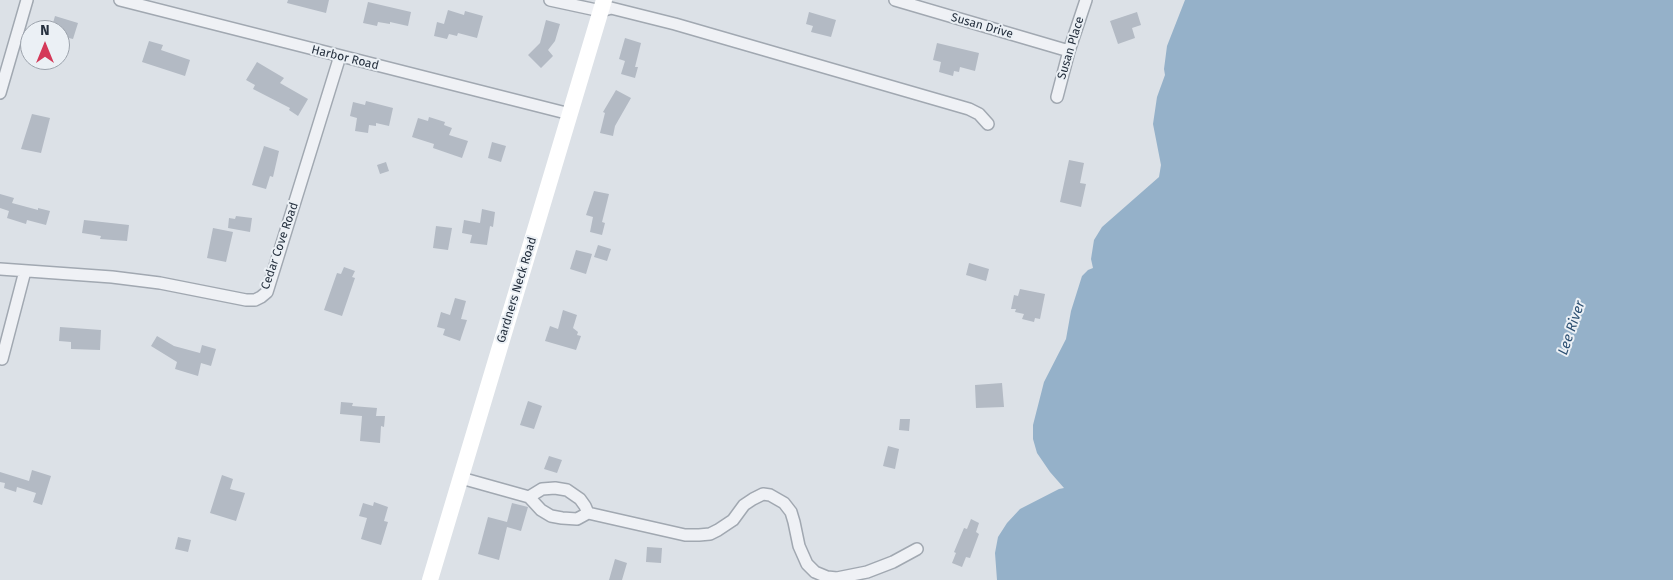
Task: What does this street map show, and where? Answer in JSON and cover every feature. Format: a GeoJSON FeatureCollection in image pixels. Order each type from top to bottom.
{"type":"FeatureCollection","features":[{"type":"Feature","properties":{"kind":"street"},"geometry":{"type":"LineString","coordinates":[[0,93],[27,0]]}},
{"type":"Feature","properties":{"kind":"street","name":"Harbor Road"},"geometry":{"type":"LineString","coordinates":[[120,0],[570,114]]}},
{"type":"Feature","properties":{"kind":"street"},"geometry":{"type":"LineString","coordinates":[[550,0],[603,5],[675,24],[969,109],[979,114],[988,124]]}},
{"type":"Feature","properties":{"kind":"street","name":"Susan Drive"},"geometry":{"type":"LineString","coordinates":[[895,0],[1069,51]]}},
{"type":"Feature","properties":{"kind":"street","name":"Susan Place"},"geometry":{"type":"LineString","coordinates":[[1057,97],[1069,51],[1086,0]]}},
{"type":"Feature","properties":{"kind":"street","name":"Gardners Neck Road"},"geometry":{"type":"LineString","coordinates":[[430,580],[603,5]]}},
{"type":"Feature","properties":{"kind":"street","name":"Cedar Cove Road"},"geometry":{"type":"LineString","coordinates":[[0,269],[112,277],[246,300],[255,300],[261,297],[267,292],[340,56]]}},
{"type":"Feature","properties":{"kind":"street"},"geometry":{"type":"LineString","coordinates":[[2,358],[25,271]]}},
{"type":"Feature","properties":{"kind":"street"},"geometry":{"type":"LineString","coordinates":[[461,478],[529,497],[541,510],[551,516],[577,519],[588,513],[685,534],[699,535],[710,534],[718,530],[733,520],[744,505],[763,494],[770,495],[784,503],[791,512],[799,546],[807,564],[815,572],[827,577],[854,576],[894,562],[917,548]]}},
{"type":"Feature","properties":{"kind":"street"},"geometry":{"type":"LineString","coordinates":[[529,497],[542,489],[555,488],[567,490],[580,499],[588,513]]}},
{"type":"Feature","properties":{"kind":"water","name":"Lee River"},"geometry":{"type":"Polygon","coordinates":[[[1185,0],[1673,0],[1673,580],[997,580],[995,553],[998,537],[1007,523],[1020,509],[1064,488],[1037,453],[1033,439],[1033,425],[1044,382],[1066,339],[1071,311],[1082,276],[1093,268],[1091,259],[1094,240],[1102,227],[1159,177],[1161,165],[1153,124],[1157,97],[1165,75],[1167,46],[1185,0]]]}},
{"type":"Feature","properties":{"kind":"building"},"geometry":{"type":"Polygon","coordinates":[[[288,0],[329,0],[326,13],[287,3],[288,0]]]}},
{"type":"Feature","properties":{"kind":"building"},"geometry":{"type":"Polygon","coordinates":[[[368,2],[411,12],[408,26],[390,22],[390,24],[378,22],[377,26],[363,23],[368,2]]]}},
{"type":"Feature","properties":{"kind":"building"},"geometry":{"type":"Polygon","coordinates":[[[448,10],[464,15],[465,11],[483,16],[477,38],[458,33],[457,36],[449,34],[447,39],[434,36],[437,22],[444,24],[448,10]]]}},
{"type":"Feature","properties":{"kind":"building"},"geometry":{"type":"Polygon","coordinates":[[[809,12],[836,20],[831,37],[811,32],[813,26],[806,24],[809,12]]]}},
{"type":"Feature","properties":{"kind":"building"},"geometry":{"type":"Polygon","coordinates":[[[1137,12],[1141,25],[1132,28],[1135,38],[1118,44],[1110,21],[1137,12]]]}},
{"type":"Feature","properties":{"kind":"building"},"geometry":{"type":"Polygon","coordinates":[[[55,16],[68,20],[54,20],[55,16]]]}},
{"type":"Feature","properties":{"kind":"building"},"geometry":{"type":"Polygon","coordinates":[[[546,20],[560,24],[555,41],[548,50],[553,56],[541,68],[528,55],[540,43],[546,20]]]}},
{"type":"Feature","properties":{"kind":"building"},"geometry":{"type":"Polygon","coordinates":[[[70,21],[78,23],[73,39],[70,38],[70,21]]]}},
{"type":"Feature","properties":{"kind":"building"},"geometry":{"type":"Polygon","coordinates":[[[625,38],[641,43],[635,67],[638,67],[635,78],[621,74],[625,61],[619,59],[625,38]]]}},
{"type":"Feature","properties":{"kind":"building"},"geometry":{"type":"Polygon","coordinates":[[[149,41],[163,45],[161,50],[190,60],[185,76],[142,62],[149,41]]]}},
{"type":"Feature","properties":{"kind":"building"},"geometry":{"type":"Polygon","coordinates":[[[937,43],[979,53],[975,71],[960,67],[959,72],[954,71],[953,76],[939,72],[941,62],[933,60],[937,43]]]}},
{"type":"Feature","properties":{"kind":"building"},"geometry":{"type":"Polygon","coordinates":[[[257,62],[284,78],[280,83],[308,99],[298,116],[289,110],[290,108],[253,89],[255,85],[246,80],[257,62]]]}},
{"type":"Feature","properties":{"kind":"building"},"geometry":{"type":"Polygon","coordinates":[[[616,90],[631,98],[615,126],[613,136],[600,133],[605,113],[603,112],[616,90]]]}},
{"type":"Feature","properties":{"kind":"building"},"geometry":{"type":"Polygon","coordinates":[[[366,101],[393,108],[389,126],[376,123],[376,126],[369,125],[368,133],[355,131],[357,118],[350,116],[353,102],[365,105],[366,101]]]}},
{"type":"Feature","properties":{"kind":"building"},"geometry":{"type":"Polygon","coordinates":[[[32,114],[50,118],[41,153],[21,149],[32,114]]]}},
{"type":"Feature","properties":{"kind":"building"},"geometry":{"type":"Polygon","coordinates":[[[429,117],[445,122],[444,125],[452,128],[449,135],[468,141],[462,158],[433,148],[434,144],[412,137],[418,118],[428,121],[429,117]]]}},
{"type":"Feature","properties":{"kind":"building"},"geometry":{"type":"Polygon","coordinates":[[[492,142],[506,146],[501,162],[488,158],[492,142]]]}},
{"type":"Feature","properties":{"kind":"building"},"geometry":{"type":"Polygon","coordinates":[[[264,146],[279,151],[273,177],[270,176],[266,189],[252,185],[264,146]]]}},
{"type":"Feature","properties":{"kind":"building"},"geometry":{"type":"Polygon","coordinates":[[[1069,160],[1084,163],[1080,183],[1086,184],[1081,207],[1060,202],[1069,160]]]}},
{"type":"Feature","properties":{"kind":"building"},"geometry":{"type":"Polygon","coordinates":[[[386,162],[389,171],[380,174],[377,165],[386,162]]]}},
{"type":"Feature","properties":{"kind":"building"},"geometry":{"type":"Polygon","coordinates":[[[594,191],[609,194],[602,222],[605,223],[602,235],[590,232],[593,217],[586,215],[594,191]]]}},
{"type":"Feature","properties":{"kind":"building"},"geometry":{"type":"Polygon","coordinates":[[[0,194],[14,198],[12,203],[50,211],[46,225],[27,220],[26,224],[7,218],[9,211],[0,208],[0,194]]]}},
{"type":"Feature","properties":{"kind":"building"},"geometry":{"type":"Polygon","coordinates":[[[482,209],[495,212],[493,227],[490,226],[487,245],[470,243],[472,235],[462,233],[464,220],[480,223],[482,209]]]}},
{"type":"Feature","properties":{"kind":"building"},"geometry":{"type":"Polygon","coordinates":[[[236,216],[252,218],[250,232],[228,228],[229,218],[235,219],[236,216]]]}},
{"type":"Feature","properties":{"kind":"building"},"geometry":{"type":"Polygon","coordinates":[[[84,220],[129,225],[127,241],[100,239],[101,236],[82,233],[84,220]]]}},
{"type":"Feature","properties":{"kind":"building"},"geometry":{"type":"Polygon","coordinates":[[[436,226],[452,228],[448,250],[433,248],[436,226]]]}},
{"type":"Feature","properties":{"kind":"building"},"geometry":{"type":"Polygon","coordinates":[[[213,228],[233,232],[226,262],[207,258],[213,228]]]}},
{"type":"Feature","properties":{"kind":"building"},"geometry":{"type":"Polygon","coordinates":[[[598,245],[611,249],[607,261],[594,257],[598,245]]]}},
{"type":"Feature","properties":{"kind":"building"},"geometry":{"type":"Polygon","coordinates":[[[576,250],[592,254],[586,274],[570,269],[576,250]]]}},
{"type":"Feature","properties":{"kind":"building"},"geometry":{"type":"Polygon","coordinates":[[[969,263],[989,269],[986,281],[966,275],[969,263]]]}},
{"type":"Feature","properties":{"kind":"building"},"geometry":{"type":"Polygon","coordinates":[[[344,267],[355,271],[352,277],[355,278],[342,316],[324,310],[337,273],[341,274],[344,267]]]}},
{"type":"Feature","properties":{"kind":"building"},"geometry":{"type":"Polygon","coordinates":[[[1020,289],[1045,294],[1040,319],[1035,318],[1034,322],[1022,319],[1024,314],[1015,312],[1016,309],[1011,309],[1014,295],[1018,296],[1020,289]]]}},
{"type":"Feature","properties":{"kind":"building"},"geometry":{"type":"Polygon","coordinates":[[[455,298],[466,301],[461,319],[467,320],[460,341],[443,335],[445,329],[437,327],[441,312],[450,315],[455,298]]]}},
{"type":"Feature","properties":{"kind":"building"},"geometry":{"type":"Polygon","coordinates":[[[563,310],[577,315],[573,328],[578,332],[577,335],[581,336],[576,350],[545,341],[550,326],[558,329],[563,310]]]}},
{"type":"Feature","properties":{"kind":"building"},"geometry":{"type":"Polygon","coordinates":[[[60,327],[101,330],[100,350],[71,349],[71,342],[59,341],[60,327]]]}},
{"type":"Feature","properties":{"kind":"building"},"geometry":{"type":"Polygon","coordinates":[[[157,336],[174,346],[200,353],[202,345],[216,349],[211,366],[201,363],[198,376],[175,369],[177,362],[151,346],[157,336]]]}},
{"type":"Feature","properties":{"kind":"building"},"geometry":{"type":"Polygon","coordinates":[[[1002,383],[1004,407],[976,408],[975,385],[1002,383]]]}},
{"type":"Feature","properties":{"kind":"building"},"geometry":{"type":"Polygon","coordinates":[[[528,401],[542,406],[534,429],[520,425],[528,401]]]}},
{"type":"Feature","properties":{"kind":"building"},"geometry":{"type":"Polygon","coordinates":[[[341,402],[353,403],[352,406],[377,408],[376,416],[385,416],[384,427],[381,426],[380,443],[360,441],[362,416],[340,414],[341,402]]]}},
{"type":"Feature","properties":{"kind":"building"},"geometry":{"type":"Polygon","coordinates":[[[900,419],[910,419],[909,431],[899,430],[900,419]]]}},
{"type":"Feature","properties":{"kind":"building"},"geometry":{"type":"Polygon","coordinates":[[[888,446],[899,449],[895,469],[883,466],[888,446]]]}},
{"type":"Feature","properties":{"kind":"building"},"geometry":{"type":"Polygon","coordinates":[[[549,456],[562,460],[557,473],[544,469],[549,456]]]}},
{"type":"Feature","properties":{"kind":"building"},"geometry":{"type":"Polygon","coordinates":[[[32,470],[51,476],[42,505],[33,502],[36,493],[17,487],[16,492],[4,488],[5,483],[0,482],[0,472],[29,481],[32,470]]]}},
{"type":"Feature","properties":{"kind":"building"},"geometry":{"type":"Polygon","coordinates":[[[222,475],[233,479],[230,489],[245,493],[236,521],[210,513],[222,475]]]}},
{"type":"Feature","properties":{"kind":"building"},"geometry":{"type":"Polygon","coordinates":[[[374,502],[388,507],[384,521],[388,522],[381,545],[361,539],[367,518],[359,516],[363,503],[373,506],[374,502]]]}},
{"type":"Feature","properties":{"kind":"building"},"geometry":{"type":"Polygon","coordinates":[[[512,503],[528,507],[521,531],[507,527],[499,560],[478,554],[488,517],[507,522],[512,503]]]}},
{"type":"Feature","properties":{"kind":"building"},"geometry":{"type":"Polygon","coordinates":[[[971,519],[979,523],[976,532],[979,534],[970,558],[966,557],[962,567],[952,563],[956,553],[954,552],[964,528],[967,529],[971,519]]]}},
{"type":"Feature","properties":{"kind":"building"},"geometry":{"type":"Polygon","coordinates":[[[178,537],[191,540],[188,552],[175,549],[178,537]]]}},
{"type":"Feature","properties":{"kind":"building"},"geometry":{"type":"Polygon","coordinates":[[[647,547],[662,548],[661,563],[646,562],[647,547]]]}},
{"type":"Feature","properties":{"kind":"building"},"geometry":{"type":"Polygon","coordinates":[[[615,559],[627,563],[622,580],[609,580],[615,559]]]}}]}
